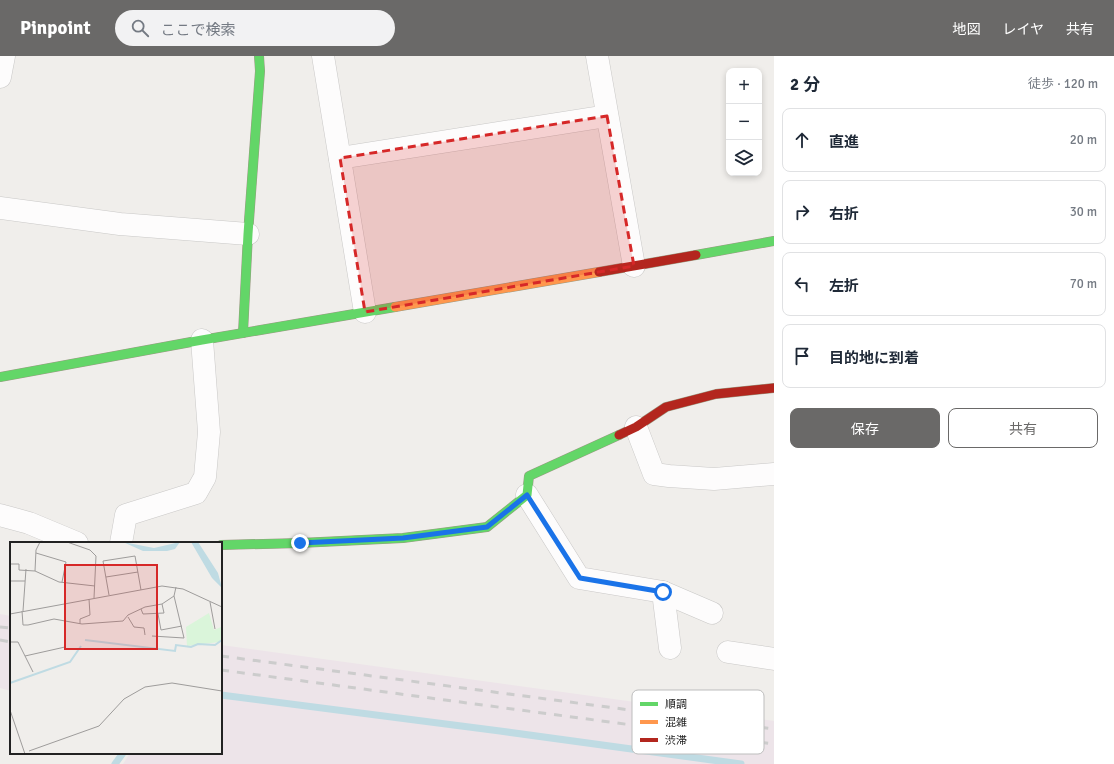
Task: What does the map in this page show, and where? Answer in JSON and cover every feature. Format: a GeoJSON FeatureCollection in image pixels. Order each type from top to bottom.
{"type":"FeatureCollection","features":[{"type":"Feature","properties":{"kind":"street"},"geometry":{"type":"LineString","coordinates":[[0,77],[4,56]]}},
{"type":"Feature","properties":{"kind":"street"},"geometry":{"type":"LineString","coordinates":[[243,333],[248,234],[260,71],[259,56]]}},
{"type":"Feature","properties":{"kind":"street"},"geometry":{"type":"LineString","coordinates":[[323,56],[365,312]]}},
{"type":"Feature","properties":{"kind":"street"},"geometry":{"type":"LineString","coordinates":[[597,56],[634,266]]}},
{"type":"Feature","properties":{"kind":"street"},"geometry":{"type":"LineString","coordinates":[[340,158],[607,116]]}},
{"type":"Feature","properties":{"kind":"street"},"geometry":{"type":"LineString","coordinates":[[0,208],[120,224],[248,234]]}},
{"type":"Feature","properties":{"kind":"street"},"geometry":{"type":"LineString","coordinates":[[0,377],[202,340],[774,241]]}},
{"type":"Feature","properties":{"kind":"street"},"geometry":{"type":"LineString","coordinates":[[121,542],[126,515],[196,493],[205,477],[209,432],[202,340]]}},
{"type":"Feature","properties":{"kind":"street"},"geometry":{"type":"LineString","coordinates":[[712,612],[663,592],[580,578],[527,495],[529,476],[636,427],[666,407],[716,394],[774,388]]}},
{"type":"Feature","properties":{"kind":"street"},"geometry":{"type":"LineString","coordinates":[[636,427],[654,474],[714,479],[774,474]]}},
{"type":"Feature","properties":{"kind":"street"},"geometry":{"type":"LineString","coordinates":[[222,544],[300,543],[403,538],[487,527],[527,495]]}},
{"type":"Feature","properties":{"kind":"street"},"geometry":{"type":"LineString","coordinates":[[0,515],[29,523],[74,542]]}},
{"type":"Feature","properties":{"kind":"street"},"geometry":{"type":"LineString","coordinates":[[663,592],[670,648]]}},
{"type":"Feature","properties":{"kind":"street"},"geometry":{"type":"LineString","coordinates":[[728,652],[774,659]]}},
{"type":"Feature","properties":{"kind":"highlighted area"},"geometry":{"type":"Polygon","coordinates":[[[607,116],[634,266],[365,312],[340,158],[607,116]]]}},
{"type":"Feature","properties":{"kind":"shaded area"},"geometry":{"type":"Polygon","coordinates":[[[0,614],[10,616],[10,691],[0,688],[0,614]]]}},
{"type":"Feature","properties":{"kind":"shaded area"},"geometry":{"type":"Polygon","coordinates":[[[222,645],[632,701],[632,754],[764,754],[764,720],[774,721],[774,764],[123,764],[129,754],[222,754],[222,645]]]}},
{"type":"Feature","properties":{"kind":"waterway"},"geometry":{"type":"LineString","coordinates":[[222,695],[632,749]]}},
{"type":"Feature","properties":{"kind":"waterway"},"geometry":{"type":"LineString","coordinates":[[115,764],[122,754]]}},
{"type":"Feature","properties":{"kind":"waterway"},"geometry":{"type":"LineString","coordinates":[[668,754],[741,764]]}},
{"type":"Feature","properties":{"kind":"railway"},"geometry":{"type":"LineString","coordinates":[[0,627],[10,628]]}},
{"type":"Feature","properties":{"kind":"railway"},"geometry":{"type":"LineString","coordinates":[[0,640],[10,642]]}},
{"type":"Feature","properties":{"kind":"railway"},"geometry":{"type":"LineString","coordinates":[[222,656],[632,710]]}},
{"type":"Feature","properties":{"kind":"railway"},"geometry":{"type":"LineString","coordinates":[[222,670],[632,725]]}},
{"type":"Feature","properties":{"kind":"railway"},"geometry":{"type":"LineString","coordinates":[[764,728],[774,729]]}},
{"type":"Feature","properties":{"kind":"railway"},"geometry":{"type":"LineString","coordinates":[[764,743],[774,744]]}},
{"type":"Feature","properties":{"kind":"traffic: fast"},"geometry":{"type":"LineString","coordinates":[[243,333],[248,234],[260,71],[259,56]]}},
{"type":"Feature","properties":{"kind":"traffic: fast"},"geometry":{"type":"LineString","coordinates":[[696,255],[774,241]]}},
{"type":"Feature","properties":{"kind":"traffic: fast"},"geometry":{"type":"LineString","coordinates":[[0,377],[395,307]]}},
{"type":"Feature","properties":{"kind":"traffic: fast"},"geometry":{"type":"LineString","coordinates":[[222,545],[403,538],[487,527],[527,495],[529,476],[619,435]]}},
{"type":"Feature","properties":{"kind":"traffic: slow"},"geometry":{"type":"LineString","coordinates":[[395,307],[599,272]]}},
{"type":"Feature","properties":{"kind":"traffic: jam"},"geometry":{"type":"LineString","coordinates":[[599,272],[696,255]]}},
{"type":"Feature","properties":{"kind":"traffic: jam"},"geometry":{"type":"LineString","coordinates":[[619,435],[636,427],[666,407],[716,394],[774,388]]}},
{"type":"Feature","properties":{"kind":"route"},"geometry":{"type":"LineString","coordinates":[[300,543],[403,538],[487,527],[527,495],[580,578],[663,592]]}}]}
